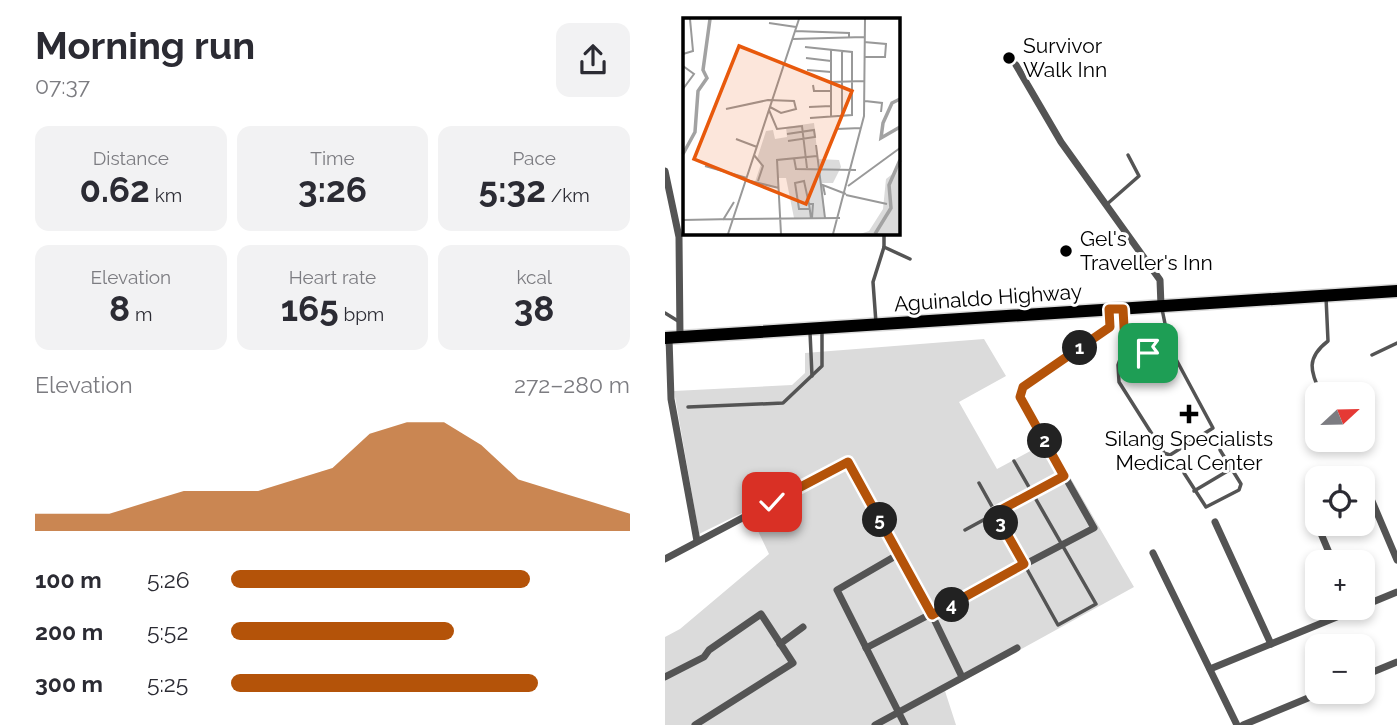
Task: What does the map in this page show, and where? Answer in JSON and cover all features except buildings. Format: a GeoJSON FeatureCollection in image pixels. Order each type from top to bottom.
{"type":"FeatureCollection","features":[{"type":"Feature","properties":{"kind":"main road","name":"Aguinaldo Highway"},"geometry":{"type":"LineString","coordinates":[[671,338],[1397,291]]}},
{"type":"Feature","properties":{"kind":"street"},"geometry":{"type":"LineString","coordinates":[[1016,65],[1061,142],[1160,280],[1161,306]]}},
{"type":"Feature","properties":{"kind":"street"},"geometry":{"type":"LineString","coordinates":[[665,171],[679,237],[679,322],[671,338],[671,399],[697,541]]}},
{"type":"Feature","properties":{"kind":"street"},"geometry":{"type":"LineString","coordinates":[[866,648],[1094,528],[1020,397],[1023,387],[1032,378],[1110,327],[1109,309]]}},
{"type":"Feature","properties":{"kind":"street"},"geometry":{"type":"LineString","coordinates":[[665,559],[848,462],[932,615],[961,677]]}},
{"type":"Feature","properties":{"kind":"street"},"geometry":{"type":"LineString","coordinates":[[1375,508],[1397,559]]}},
{"type":"Feature","properties":{"kind":"street"},"geometry":{"type":"LineString","coordinates":[[1215,522],[1271,644]]}},
{"type":"Feature","properties":{"kind":"street"},"geometry":{"type":"LineString","coordinates":[[1153,553],[1237,725]]}},
{"type":"Feature","properties":{"kind":"street"},"geometry":{"type":"LineString","coordinates":[[899,554],[837,588],[866,648],[901,710],[905,725]]}},
{"type":"Feature","properties":{"kind":"street"},"geometry":{"type":"LineString","coordinates":[[1375,601],[1397,592]]}},
{"type":"Feature","properties":{"kind":"street"},"geometry":{"type":"LineString","coordinates":[[665,677],[704,657],[709,650],[761,614],[793,663],[695,725]]}},
{"type":"Feature","properties":{"kind":"street"},"geometry":{"type":"LineString","coordinates":[[1210,669],[1327,620]]}},
{"type":"Feature","properties":{"kind":"street"},"geometry":{"type":"LineString","coordinates":[[780,644],[803,627]]}},
{"type":"Feature","properties":{"kind":"street"},"geometry":{"type":"LineString","coordinates":[[875,725],[1017,648]]}},
{"type":"Feature","properties":{"kind":"street"},"geometry":{"type":"LineString","coordinates":[[1375,671],[1397,662]]}},
{"type":"Feature","properties":{"kind":"street"},"geometry":{"type":"LineString","coordinates":[[1243,725],[1305,699]]}},
{"type":"Feature","properties":{"kind":"lane"},"geometry":{"type":"LineString","coordinates":[[1106,205],[1139,176],[1128,155]]}},
{"type":"Feature","properties":{"kind":"lane"},"geometry":{"type":"LineString","coordinates":[[876,325],[873,282],[884,247],[884,234]]}},
{"type":"Feature","properties":{"kind":"lane"},"geometry":{"type":"LineString","coordinates":[[884,247],[910,258]]}},
{"type":"Feature","properties":{"kind":"lane"},"geometry":{"type":"LineString","coordinates":[[1316,382],[1311,372],[1311,362],[1317,349],[1329,338],[1326,295]]}},
{"type":"Feature","properties":{"kind":"lane"},"geometry":{"type":"LineString","coordinates":[[1123,309],[1125,345],[1118,365],[1119,382],[1164,453],[1170,455],[1213,428],[1166,336],[1161,306]]}},
{"type":"Feature","properties":{"kind":"lane"},"geometry":{"type":"LineString","coordinates":[[665,313],[679,322]]}},
{"type":"Feature","properties":{"kind":"lane"},"geometry":{"type":"LineString","coordinates":[[812,376],[816,329]]}},
{"type":"Feature","properties":{"kind":"lane"},"geometry":{"type":"LineString","coordinates":[[688,407],[783,403],[822,366],[816,329]]}},
{"type":"Feature","properties":{"kind":"lane"},"geometry":{"type":"LineString","coordinates":[[1125,345],[1132,350],[1148,353],[1156,350],[1166,336]]}},
{"type":"Feature","properties":{"kind":"lane"},"geometry":{"type":"LineString","coordinates":[[1372,355],[1397,343]]}},
{"type":"Feature","properties":{"kind":"lane"},"geometry":{"type":"LineString","coordinates":[[1184,473],[1206,507],[1234,493],[1241,487],[1220,450]]}},
{"type":"Feature","properties":{"kind":"lane"},"geometry":{"type":"LineString","coordinates":[[979,483],[1058,625],[1096,604],[1014,461]]}},
{"type":"Feature","properties":{"kind":"lane"},"geometry":{"type":"LineString","coordinates":[[1194,491],[1232,469]]}},
{"type":"Feature","properties":{"kind":"lane"},"geometry":{"type":"LineString","coordinates":[[965,530],[1064,476]]}},
{"type":"Feature","properties":{"kind":"shaded area"},"geometry":{"type":"Polygon","coordinates":[[[984,339],[1006,376],[959,402],[997,469],[1049,441],[1134,587],[945,691],[956,725],[665,725],[665,637],[680,629],[769,554],[748,510],[699,534],[674,391],[792,385],[805,373],[805,353],[984,339]]]}},
{"type":"Feature","properties":{"kind":"place","name":"Survivor Walk Inn"},"geometry":{"type":"Point","coordinates":[1009,58]}},
{"type":"Feature","properties":{"kind":"place","name":"Gel's Traveller's Inn"},"geometry":{"type":"Point","coordinates":[1066,251]}},
{"type":"Feature","properties":{"kind":"place","name":"Silang Specialists Medical Center"},"geometry":{"type":"Point","coordinates":[1189,414]}},
{"type":"Feature","properties":{"kind":"route"},"geometry":{"type":"LineString","coordinates":[[772,502],[848,462],[932,615],[1024,564],[995,513],[1064,476],[1020,397],[1023,387],[1032,378],[1110,327],[1109,309],[1123,309],[1125,345],[1140,353],[1148,353]]}}]}
